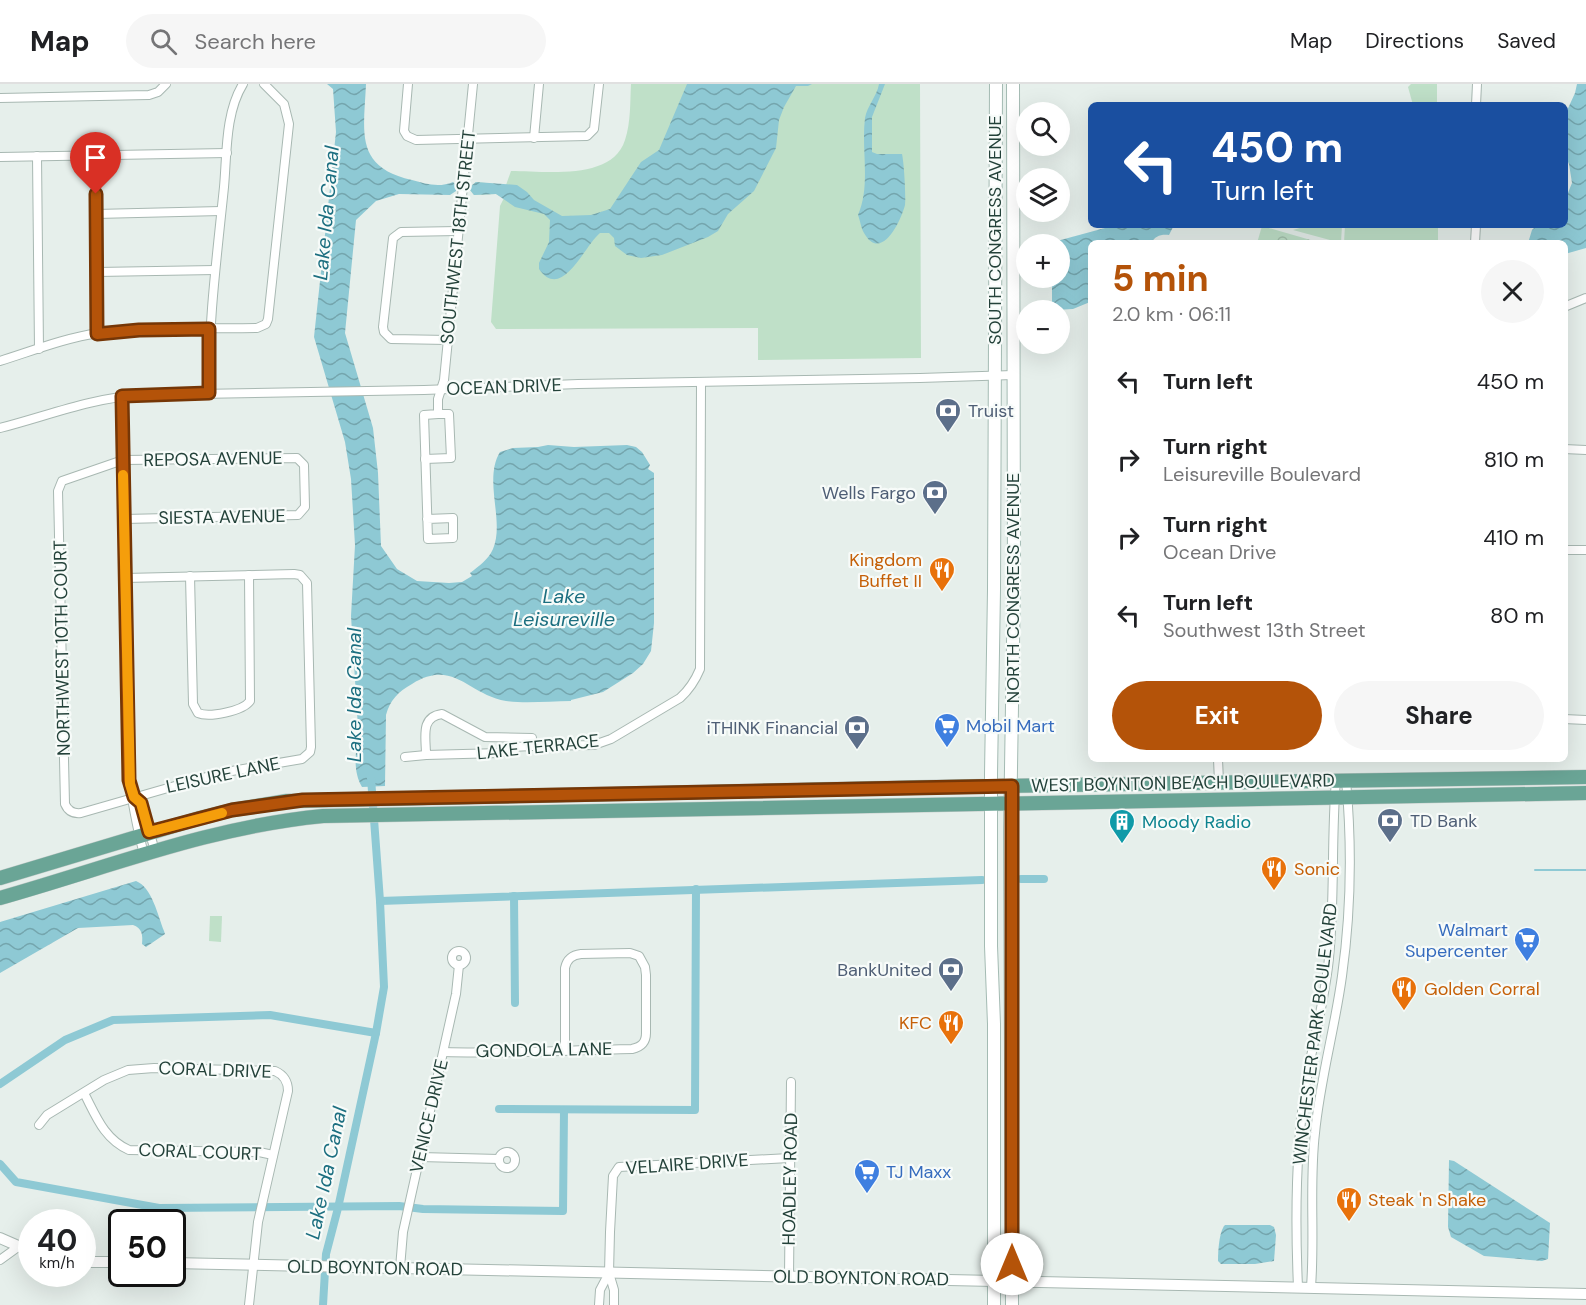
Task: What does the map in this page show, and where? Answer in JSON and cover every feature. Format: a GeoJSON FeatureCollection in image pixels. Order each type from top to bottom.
{"type":"FeatureCollection","features":[{"type":"Feature","properties":{"kind":"main road","name":"SOUTH CONGRESS AVENUE"},"geometry":{"type":"LineString","coordinates":[[994,376],[996,84]]}},
{"type":"Feature","properties":{"kind":"main road","name":"SOUTH CONGRESS AVENUE"},"geometry":{"type":"LineString","coordinates":[[1013,84],[1013,375]]}},
{"type":"Feature","properties":{"kind":"main road","name":"NORTH CONGRESS AVENUE"},"geometry":{"type":"LineString","coordinates":[[1012,1305],[1013,375]]}},
{"type":"Feature","properties":{"kind":"main road","name":"NORTH CONGRESS AVENUE"},"geometry":{"type":"LineString","coordinates":[[994,376],[991,946],[994,1058],[994,1305]]}},
{"type":"Feature","properties":{"kind":"main road"},"geometry":{"type":"LineString","coordinates":[[994,553],[1014,581]]}},
{"type":"Feature","properties":{"kind":"main road"},"geometry":{"type":"LineString","coordinates":[[994,590],[1013,606]]}},
{"type":"Feature","properties":{"kind":"main road","name":"WEST BOYNTON BEACH BOULEVARD"},"geometry":{"type":"LineString","coordinates":[[0,878],[144,834],[255,806],[287,801],[992,786],[1586,777]]}},
{"type":"Feature","properties":{"kind":"main road"},"geometry":{"type":"LineString","coordinates":[[766,808],[783,790]]}},
{"type":"Feature","properties":{"kind":"main road"},"geometry":{"type":"LineString","coordinates":[[738,808],[756,791]]}},
{"type":"Feature","properties":{"kind":"main road","name":"WEST BOYNTON BEACH BOULEVARD"},"geometry":{"type":"LineString","coordinates":[[0,898],[205,836],[260,824],[323,816],[1586,793]]}},
{"type":"Feature","properties":{"kind":"main road"},"geometry":{"type":"LineString","coordinates":[[994,1058],[1012,1096]]}},
{"type":"Feature","properties":{"kind":"main road"},"geometry":{"type":"LineString","coordinates":[[994,1087],[1012,1117]]}},
{"type":"Feature","properties":{"kind":"street"},"geometry":{"type":"LineString","coordinates":[[0,98],[148,95],[158,92],[166,84]]}},
{"type":"Feature","properties":{"kind":"street"},"geometry":{"type":"LineString","coordinates":[[209,393],[209,329],[227,153],[232,112],[243,84]]}},
{"type":"Feature","properties":{"kind":"street"},"geometry":{"type":"LineString","coordinates":[[0,361],[39,348],[97,334],[139,330],[262,327],[268,319],[289,124],[284,104],[264,84]]}},
{"type":"Feature","properties":{"kind":"street"},"geometry":{"type":"LineString","coordinates":[[408,84],[404,126],[407,136],[416,140],[587,136],[594,129],[598,84]]}},
{"type":"Feature","properties":{"kind":"street","name":"SOUTHWEST 18TH STREET"},"geometry":{"type":"LineString","coordinates":[[438,414],[438,399],[444,380],[473,84]]}},
{"type":"Feature","properties":{"kind":"street"},"geometry":{"type":"LineString","coordinates":[[534,138],[539,84]]}},
{"type":"Feature","properties":{"kind":"street"},"geometry":{"type":"LineString","coordinates":[[1476,102],[1477,84]]}},
{"type":"Feature","properties":{"kind":"street"},"geometry":{"type":"LineString","coordinates":[[0,157],[227,153]]}},
{"type":"Feature","properties":{"kind":"street"},"geometry":{"type":"LineString","coordinates":[[96,155],[97,334]]}},
{"type":"Feature","properties":{"kind":"street"},"geometry":{"type":"LineString","coordinates":[[37,156],[39,348]]}},
{"type":"Feature","properties":{"kind":"street"},"geometry":{"type":"LineString","coordinates":[[96,214],[221,211]]}},
{"type":"Feature","properties":{"kind":"street"},"geometry":{"type":"LineString","coordinates":[[448,340],[396,340],[387,336],[383,327],[393,238],[401,232],[458,231]]}},
{"type":"Feature","properties":{"kind":"street"},"geometry":{"type":"LineString","coordinates":[[97,272],[215,270]]}},
{"type":"Feature","properties":{"kind":"street"},"geometry":{"type":"LineString","coordinates":[[1568,305],[1586,298]]}},
{"type":"Feature","properties":{"kind":"street","name":"OCEAN DRIVE"},"geometry":{"type":"LineString","coordinates":[[0,428],[81,404],[122,396],[1013,375]]}},
{"type":"Feature","properties":{"kind":"street","name":"LAKE TERRACE"},"geometry":{"type":"LineString","coordinates":[[532,738],[485,737],[446,715],[438,714],[426,723],[426,755],[500,753],[512,747],[594,745],[611,739],[680,698],[689,690],[699,669],[701,382]]}},
{"type":"Feature","properties":{"kind":"street"},"geometry":{"type":"LineString","coordinates":[[122,396],[129,780],[134,797],[132,806],[150,852]]}},
{"type":"Feature","properties":{"kind":"street"},"geometry":{"type":"LineString","coordinates":[[425,459],[451,458],[449,414],[424,415],[425,459],[427,519]]}},
{"type":"Feature","properties":{"kind":"street"},"geometry":{"type":"LineString","coordinates":[[1568,449],[1586,450]]}},
{"type":"Feature","properties":{"kind":"street","name":"REPOSA AVENUE"},"geometry":{"type":"LineString","coordinates":[[123,460],[297,458],[301,461]]}},
{"type":"Feature","properties":{"kind":"street","name":"NORTHWEST 10TH COURT"},"geometry":{"type":"LineString","coordinates":[[123,460],[66,478],[62,481],[58,491],[65,804],[71,812],[81,813],[134,797]]}},
{"type":"Feature","properties":{"kind":"street","name":"SIESTA AVENUE"},"geometry":{"type":"LineString","coordinates":[[124,519],[298,515],[305,507],[306,470],[301,461]]}},
{"type":"Feature","properties":{"kind":"street"},"geometry":{"type":"LineString","coordinates":[[1568,550],[1586,550]]}},
{"type":"Feature","properties":{"kind":"street","name":"LEISURE LANE"},"geometry":{"type":"LineString","coordinates":[[134,797],[220,772],[302,759],[310,752],[307,583],[304,578],[294,574],[249,575]]}},
{"type":"Feature","properties":{"kind":"street"},"geometry":{"type":"LineString","coordinates":[[125,578],[190,576],[249,575],[250,701],[243,708],[208,715],[198,713],[193,704],[190,576]]}},
{"type":"Feature","properties":{"kind":"street"},"geometry":{"type":"LineString","coordinates":[[1568,719],[1586,720]]}},
{"type":"Feature","properties":{"kind":"street"},"geometry":{"type":"LineString","coordinates":[[405,757],[426,755]]}},
{"type":"Feature","properties":{"kind":"street"},"geometry":{"type":"LineString","coordinates":[[1218,762],[1219,782]]}},
{"type":"Feature","properties":{"kind":"street","name":"WINCHESTER PARK BOULEVARD"},"geometry":{"type":"LineString","coordinates":[[1311,1287],[1314,1135],[1321,1085],[1340,988],[1347,924],[1341,780]]}},
{"type":"Feature","properties":{"kind":"street","name":"WINCHESTER PARK BOULEVARD"},"geometry":{"type":"LineString","coordinates":[[1298,1287],[1297,1186],[1300,1134],[1306,1082],[1329,959],[1341,780]]}},
{"type":"Feature","properties":{"kind":"street","name":"GONDOLA LANE"},"geometry":{"type":"LineString","coordinates":[[444,1052],[565,1050],[632,1048],[643,1045],[646,1033],[646,975],[643,960],[639,956],[581,954],[570,958],[565,968],[565,1050]]}},
{"type":"Feature","properties":{"kind":"street","name":"VENICE DRIVE"},"geometry":{"type":"LineString","coordinates":[[400,1268],[406,1219],[444,1052],[456,994],[459,965]]}},
{"type":"Feature","properties":{"kind":"street","name":"CORAL DRIVE"},"geometry":{"type":"LineString","coordinates":[[39,1125],[47,1115],[104,1080],[116,1074],[141,1068],[275,1071],[284,1076],[288,1085],[258,1222],[249,1305]]}},
{"type":"Feature","properties":{"kind":"street","name":"HOADLEY ROAD"},"geometry":{"type":"LineString","coordinates":[[789,1277],[791,1082]]}},
{"type":"Feature","properties":{"kind":"street","name":"CORAL COURT"},"geometry":{"type":"LineString","coordinates":[[84,1093],[108,1137],[119,1146],[129,1150],[259,1152],[273,1155]]}},
{"type":"Feature","properties":{"kind":"street"},"geometry":{"type":"LineString","coordinates":[[420,1157],[499,1159]]}},
{"type":"Feature","properties":{"kind":"street","name":"VELAIRE DRIVE"},"geometry":{"type":"LineString","coordinates":[[609,1273],[612,1181],[619,1167],[789,1158]]}},
{"type":"Feature","properties":{"kind":"street"},"geometry":{"type":"LineString","coordinates":[[0,1238],[18,1247],[0,1260]]}},
{"type":"Feature","properties":{"kind":"street","name":"OLD BOYNTON ROAD"},"geometry":{"type":"LineString","coordinates":[[186,1263],[1586,1294]]}},
{"type":"Feature","properties":{"kind":"street"},"geometry":{"type":"LineString","coordinates":[[599,1305],[600,1290],[609,1273]]}},
{"type":"Feature","properties":{"kind":"street"},"geometry":{"type":"LineString","coordinates":[[609,1273],[614,1290],[614,1305]]}},
{"type":"Feature","properties":{"kind":"green space"},"geometry":{"type":"Polygon","coordinates":[[[631,84],[920,84],[921,358],[758,360],[758,328],[496,329],[491,322],[500,206],[504,198],[496,194],[474,195],[470,190],[471,186],[476,182],[506,185],[511,171],[576,171],[607,162],[618,153],[625,140],[631,84]]]}},
{"type":"Feature","properties":{"kind":"green space"},"geometry":{"type":"Polygon","coordinates":[[[1411,84],[1437,84],[1437,102],[1412,102],[1408,87],[1411,84]]]}},
{"type":"Feature","properties":{"kind":"green space"},"geometry":{"type":"Polygon","coordinates":[[[1261,228],[1269,228],[1311,240],[1258,240],[1261,228]]]}},
{"type":"Feature","properties":{"kind":"green space"},"geometry":{"type":"Polygon","coordinates":[[[1342,228],[1341,240],[1330,240],[1293,230],[1342,228]]]}},
{"type":"Feature","properties":{"kind":"green space"},"geometry":{"type":"Polygon","coordinates":[[[1345,228],[1438,228],[1438,240],[1344,240],[1345,228]]]}},
{"type":"Feature","properties":{"kind":"green space"},"geometry":{"type":"Polygon","coordinates":[[[210,916],[222,916],[221,942],[209,941],[210,916]]]}},
{"type":"Feature","properties":{"kind":"water","name":"Lake Leisureville"},"geometry":{"type":"Polygon","coordinates":[[[327,84],[366,84],[364,132],[366,145],[371,157],[380,166],[393,174],[422,183],[438,185],[453,182],[456,185],[456,191],[450,195],[399,194],[376,201],[356,220],[345,333],[373,428],[378,473],[381,546],[397,569],[417,581],[462,582],[472,576],[470,573],[491,553],[496,538],[493,475],[500,452],[513,448],[548,445],[574,447],[627,445],[636,447],[642,452],[650,465],[648,469],[654,473],[654,623],[651,651],[643,664],[603,692],[571,701],[506,701],[481,692],[450,676],[427,677],[412,684],[392,701],[386,715],[385,786],[362,787],[357,774],[359,731],[351,616],[355,545],[351,479],[345,442],[314,337],[336,132],[333,89],[327,84]]]}},
{"type":"Feature","properties":{"kind":"water"},"geometry":{"type":"Polygon","coordinates":[[[687,84],[812,84],[796,86],[784,107],[779,120],[776,148],[754,191],[728,214],[718,231],[708,237],[662,255],[641,258],[627,255],[615,246],[614,238],[609,233],[600,233],[572,268],[564,276],[556,279],[548,277],[539,269],[539,263],[549,242],[550,220],[544,214],[515,207],[496,194],[474,195],[470,190],[476,182],[517,185],[534,200],[562,216],[591,215],[610,209],[641,162],[659,150],[687,84]]]}},
{"type":"Feature","properties":{"kind":"water"},"geometry":{"type":"Polygon","coordinates":[[[879,84],[885,84],[872,117],[872,152],[902,154],[905,205],[895,229],[883,242],[877,244],[870,241],[864,233],[858,215],[865,180],[865,118],[879,84]]]}},
{"type":"Feature","properties":{"kind":"water"},"geometry":{"type":"Polygon","coordinates":[[[1577,84],[1586,84],[1586,248],[1568,253],[1568,240],[1529,240],[1534,228],[1568,228],[1568,193],[1572,183],[1568,162],[1568,108],[1577,84]]]}},
{"type":"Feature","properties":{"kind":"water"},"geometry":{"type":"Polygon","coordinates":[[[1105,228],[1172,228],[1169,235],[1158,236],[1153,240],[1088,240],[1088,303],[1070,309],[1070,300],[1052,300],[1052,288],[1070,288],[1070,237],[1105,228]]]}},
{"type":"Feature","properties":{"kind":"water"},"geometry":{"type":"Polygon","coordinates":[[[136,881],[142,884],[150,896],[165,934],[146,947],[142,944],[140,930],[133,925],[78,928],[0,973],[0,922],[136,881]]]}},
{"type":"Feature","properties":{"kind":"water"},"geometry":{"type":"Polygon","coordinates":[[[1449,1160],[1550,1223],[1548,1259],[1542,1261],[1484,1256],[1451,1237],[1448,1227],[1449,1160]]]}},
{"type":"Feature","properties":{"kind":"water"},"geometry":{"type":"Polygon","coordinates":[[[1225,1225],[1270,1225],[1274,1227],[1276,1235],[1274,1261],[1255,1264],[1221,1264],[1218,1261],[1219,1247],[1221,1232],[1225,1225]]]}},
{"type":"Feature","properties":{"kind":"waterway","name":"Lake Ida Canal"},"geometry":{"type":"LineString","coordinates":[[323,1305],[326,1254],[338,1208],[384,987],[371,778]]}},
{"type":"Feature","properties":{"kind":"waterway"},"geometry":{"type":"LineString","coordinates":[[1535,870],[1586,870]]}},
{"type":"Feature","properties":{"kind":"waterway"},"geometry":{"type":"LineString","coordinates":[[1021,879],[1044,879]]}},
{"type":"Feature","properties":{"kind":"waterway"},"geometry":{"type":"LineString","coordinates":[[380,901],[982,880]]}},
{"type":"Feature","properties":{"kind":"waterway"},"geometry":{"type":"LineString","coordinates":[[499,1109],[695,1110],[696,889]]}},
{"type":"Feature","properties":{"kind":"waterway"},"geometry":{"type":"LineString","coordinates":[[514,896],[515,1003]]}},
{"type":"Feature","properties":{"kind":"waterway"},"geometry":{"type":"LineString","coordinates":[[0,1084],[65,1040],[113,1020],[270,1015],[376,1033]]}},
{"type":"Feature","properties":{"kind":"waterway"},"geometry":{"type":"LineString","coordinates":[[0,1164],[16,1182],[159,1208],[399,1206],[423,1209],[563,1211],[564,1110]]}},
{"type":"Feature","properties":{"kind":"slow traffic"},"geometry":{"type":"LineString","coordinates":[[123,475],[130,784],[134,797],[141,803],[149,832],[222,813]]}},
{"type":"Feature","properties":{"kind":"place","name":"Truist"},"geometry":{"type":"Point","coordinates":[948,434]}},
{"type":"Feature","properties":{"kind":"place","name":"Wells Fargo"},"geometry":{"type":"Point","coordinates":[935,516]}},
{"type":"Feature","properties":{"kind":"place","name":"Kingdom Buffet II"},"geometry":{"type":"Point","coordinates":[942,593]}},
{"type":"Feature","properties":{"kind":"place","name":"Mobil Mart"},"geometry":{"type":"Point","coordinates":[947,749]}},
{"type":"Feature","properties":{"kind":"place","name":"iTHINK Financial"},"geometry":{"type":"Point","coordinates":[857,751]}},
{"type":"Feature","properties":{"kind":"place","name":"TD Bank"},"geometry":{"type":"Point","coordinates":[1390,844]}},
{"type":"Feature","properties":{"kind":"place","name":"Moody Radio"},"geometry":{"type":"Point","coordinates":[1122,845]}},
{"type":"Feature","properties":{"kind":"place","name":"Sonic"},"geometry":{"type":"Point","coordinates":[1274,892]}},
{"type":"Feature","properties":{"kind":"place","name":"Walmart Supercenter"},"geometry":{"type":"Point","coordinates":[1527,963]}},
{"type":"Feature","properties":{"kind":"place","name":"BankUnited"},"geometry":{"type":"Point","coordinates":[951,993]}},
{"type":"Feature","properties":{"kind":"place","name":"Golden Corral"},"geometry":{"type":"Point","coordinates":[1404,1012]}},
{"type":"Feature","properties":{"kind":"place","name":"KFC"},"geometry":{"type":"Point","coordinates":[951,1046]}},
{"type":"Feature","properties":{"kind":"place","name":"TJ Maxx"},"geometry":{"type":"Point","coordinates":[867,1195]}},
{"type":"Feature","properties":{"kind":"place","name":"Steak 'n Shake"},"geometry":{"type":"Point","coordinates":[1349,1223]}},
{"type":"Feature","properties":{"kind":"route"},"geometry":{"type":"LineString","coordinates":[[96,194],[97,334],[139,330],[209,329],[209,393],[122,396],[129,780],[134,797],[141,803],[149,832],[232,810],[303,800],[1012,786],[1010,936],[1012,1264]]}}]}
